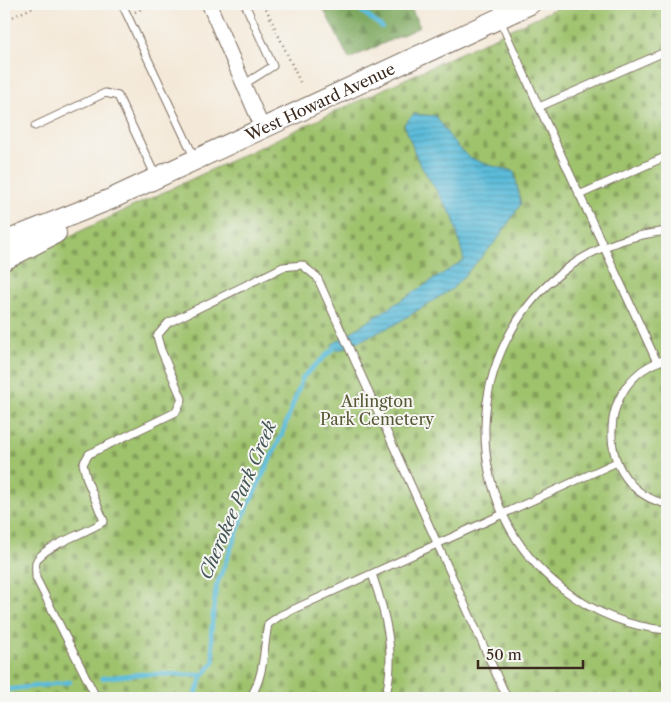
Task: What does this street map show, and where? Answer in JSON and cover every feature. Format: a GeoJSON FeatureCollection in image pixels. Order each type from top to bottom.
{"type":"FeatureCollection","features":[{"type":"Feature","properties":{"kind":"street"},"geometry":{"type":"LineString","coordinates":[[208,4],[262,127]]}},
{"type":"Feature","properties":{"kind":"street","name":"West Howard Avenue"},"geometry":{"type":"LineString","coordinates":[[4,242],[111,199],[498,11],[530,4]]}},
{"type":"Feature","properties":{"kind":"street","name":"West Howard Avenue"},"geometry":{"type":"LineString","coordinates":[[4,260],[56,233],[111,199]]}},
{"type":"Feature","properties":{"kind":"lane"},"geometry":{"type":"LineString","coordinates":[[122,4],[195,159]]}},
{"type":"Feature","properties":{"kind":"lane"},"geometry":{"type":"LineString","coordinates":[[243,86],[273,66],[245,4]]}},
{"type":"Feature","properties":{"kind":"lane"},"geometry":{"type":"LineString","coordinates":[[498,11],[539,108],[657,362]]}},
{"type":"Feature","properties":{"kind":"lane"},"geometry":{"type":"LineString","coordinates":[[539,108],[667,51]]}},
{"type":"Feature","properties":{"kind":"lane"},"geometry":{"type":"LineString","coordinates":[[35,126],[105,94],[118,96],[157,177]]}},
{"type":"Feature","properties":{"kind":"lane"},"geometry":{"type":"LineString","coordinates":[[579,195],[667,156]]}},
{"type":"Feature","properties":{"kind":"lane"},"geometry":{"type":"LineString","coordinates":[[667,231],[641,234],[604,247],[569,266],[539,293],[514,324],[497,360],[486,398],[484,438],[489,477],[502,515],[522,548],[548,578],[579,601],[614,619],[652,629],[667,630]]}},
{"type":"Feature","properties":{"kind":"lane"},"geometry":{"type":"LineString","coordinates":[[95,695],[36,578],[36,563],[42,553],[94,529],[104,521],[87,480],[83,464],[89,454],[176,412],[182,400],[161,350],[158,336],[168,323],[283,267],[302,265],[317,277],[507,698]]}},
{"type":"Feature","properties":{"kind":"lane"},"geometry":{"type":"LineString","coordinates":[[667,360],[657,362],[635,377],[626,386],[616,404],[611,433],[617,462],[628,480],[642,493],[667,504]]}},
{"type":"Feature","properties":{"kind":"lane"},"geometry":{"type":"LineString","coordinates":[[250,698],[257,687],[264,666],[264,644],[268,624],[281,615],[617,462]]}},
{"type":"Feature","properties":{"kind":"lane"},"geometry":{"type":"LineString","coordinates":[[372,574],[385,612],[390,650],[385,698]]}},
{"type":"Feature","properties":{"kind":"lane"},"geometry":{"type":"LineString","coordinates":[[87,698],[95,695],[120,698]]}},
{"type":"Feature","properties":{"kind":"path"},"geometry":{"type":"LineString","coordinates":[[4,21],[40,4]]}},
{"type":"Feature","properties":{"kind":"path"},"geometry":{"type":"LineString","coordinates":[[264,4],[300,82]]}},
{"type":"Feature","properties":{"kind":"green space"},"geometry":{"type":"Polygon","coordinates":[[[321,4],[409,4],[420,27],[349,59],[321,4]]]}},
{"type":"Feature","properties":{"kind":"green space","name":"Arlington Park Cemetery"},"geometry":{"type":"Polygon","coordinates":[[[565,4],[667,4],[667,698],[4,698],[4,267],[565,4]]]}},
{"type":"Feature","properties":{"kind":"water"},"geometry":{"type":"Polygon","coordinates":[[[414,114],[436,116],[459,148],[475,160],[514,171],[521,204],[497,240],[452,289],[394,325],[338,351],[331,345],[464,260],[453,217],[418,161],[404,124],[414,114]]]}},
{"type":"Feature","properties":{"kind":"waterway","name":"Cherokee Park Creek"},"geometry":{"type":"LineString","coordinates":[[366,4],[361,11],[382,27]]}},
{"type":"Feature","properties":{"kind":"waterway","name":"Cherokee Park Creek"},"geometry":{"type":"LineString","coordinates":[[102,678],[141,674],[203,675],[214,662],[211,634],[216,587],[243,517],[282,434],[303,377],[334,348]]}},
{"type":"Feature","properties":{"kind":"waterway","name":"Cherokee Park Creek"},"geometry":{"type":"LineString","coordinates":[[194,698],[203,675]]}},
{"type":"Feature","properties":{"kind":"waterway","name":"Cherokee Park Creek"},"geometry":{"type":"LineString","coordinates":[[4,690],[70,682]]}}]}
